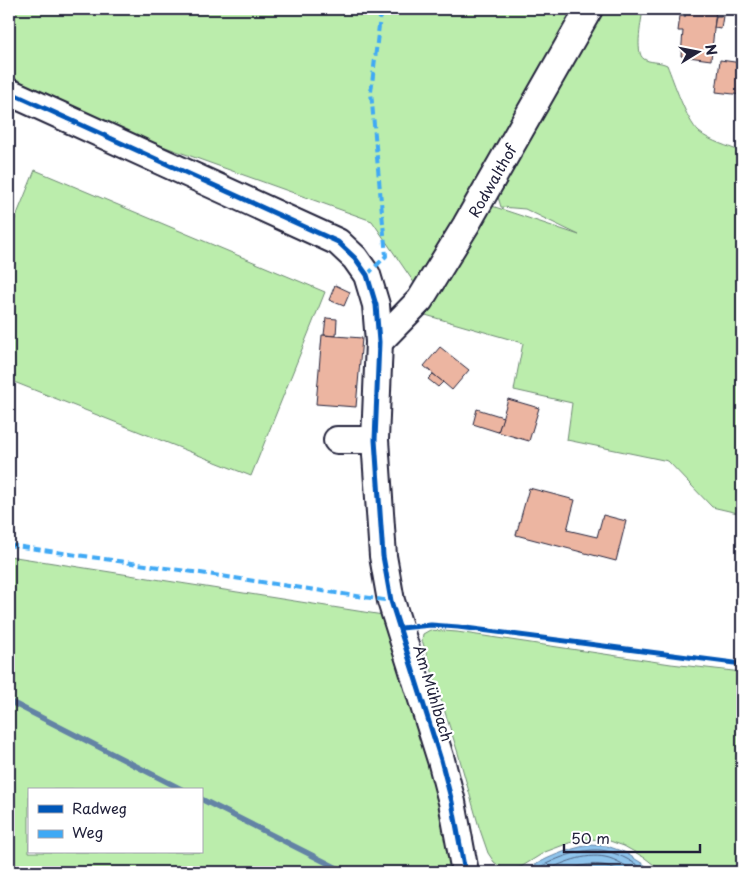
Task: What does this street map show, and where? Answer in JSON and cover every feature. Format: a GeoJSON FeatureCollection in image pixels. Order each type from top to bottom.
{"type":"FeatureCollection","features":[{"type":"Feature","properties":{"kind":"street","name":"Rodwalthof"},"geometry":{"type":"LineString","coordinates":[[379,342],[420,300],[466,225],[589,9]]}},
{"type":"Feature","properties":{"kind":"street","name":"Am Mühlbach"},"geometry":{"type":"LineString","coordinates":[[9,92],[338,242],[355,258],[367,274],[376,305],[379,342],[376,440],[383,556],[391,601],[442,760],[465,872]]}},
{"type":"Feature","properties":{"kind":"street"},"geometry":{"type":"LineString","coordinates":[[337,440],[376,440]]}},
{"type":"Feature","properties":{"kind":"green space"},"geometry":{"type":"Polygon","coordinates":[[[9,9],[581,9],[417,287],[372,221],[9,91],[9,9]]]}},
{"type":"Feature","properties":{"kind":"green space"},"geometry":{"type":"Polygon","coordinates":[[[596,9],[643,9],[639,43],[641,56],[646,60],[667,65],[685,110],[699,132],[714,141],[742,152],[742,514],[712,507],[668,461],[567,440],[572,403],[514,390],[523,343],[422,314],[486,204],[579,235],[525,209],[501,207],[497,188],[596,9]]]}},
{"type":"Feature","properties":{"kind":"green space"},"geometry":{"type":"Polygon","coordinates":[[[35,170],[325,292],[251,476],[9,380],[9,234],[35,170]]]}},
{"type":"Feature","properties":{"kind":"green space"},"geometry":{"type":"Polygon","coordinates":[[[9,556],[383,615],[435,772],[456,872],[9,872],[9,556]]]}},
{"type":"Feature","properties":{"kind":"green space"},"geometry":{"type":"Polygon","coordinates":[[[430,630],[457,632],[671,664],[742,672],[742,872],[663,872],[645,858],[624,846],[607,840],[588,839],[569,843],[545,852],[521,867],[511,870],[503,869],[494,862],[488,853],[479,827],[422,640],[423,634],[430,630]]]}},
{"type":"Feature","properties":{"kind":"water"},"geometry":{"type":"Polygon","coordinates":[[[589,845],[607,846],[624,852],[656,872],[524,872],[555,855],[589,845]]]}},
{"type":"Feature","properties":{"kind":"building"},"geometry":{"type":"Polygon","coordinates":[[[686,9],[716,9],[711,60],[681,56],[683,31],[678,31],[680,16],[685,17],[686,9]]]}},
{"type":"Feature","properties":{"kind":"building"},"geometry":{"type":"Polygon","coordinates":[[[716,16],[723,16],[721,29],[714,28],[716,16]]]}},
{"type":"Feature","properties":{"kind":"building"},"geometry":{"type":"Polygon","coordinates":[[[720,60],[742,63],[742,95],[716,92],[720,60]]]}},
{"type":"Feature","properties":{"kind":"building"},"geometry":{"type":"Polygon","coordinates":[[[335,285],[350,292],[344,306],[329,300],[335,285]]]}},
{"type":"Feature","properties":{"kind":"building"},"geometry":{"type":"Polygon","coordinates":[[[326,318],[337,319],[336,336],[324,335],[326,318]]]}},
{"type":"Feature","properties":{"kind":"building"},"geometry":{"type":"Polygon","coordinates":[[[322,335],[362,338],[356,407],[316,404],[322,335]]]}},
{"type":"Feature","properties":{"kind":"building"},"geometry":{"type":"Polygon","coordinates":[[[440,347],[469,370],[452,390],[424,366],[440,347]]]}},
{"type":"Feature","properties":{"kind":"building"},"geometry":{"type":"Polygon","coordinates":[[[433,374],[443,382],[438,387],[428,379],[433,374]]]}},
{"type":"Feature","properties":{"kind":"building"},"geometry":{"type":"Polygon","coordinates":[[[508,399],[539,408],[529,441],[498,432],[508,399]]]}},
{"type":"Feature","properties":{"kind":"building"},"geometry":{"type":"Polygon","coordinates":[[[477,409],[503,417],[498,432],[473,424],[477,409]]]}},
{"type":"Feature","properties":{"kind":"building"},"geometry":{"type":"Polygon","coordinates":[[[529,488],[575,500],[567,530],[597,537],[603,515],[626,521],[616,561],[516,535],[529,488]]]}},
{"type":"Feature","properties":{"kind":"waterway"},"geometry":{"type":"LineString","coordinates":[[9,701],[179,788]]}},
{"type":"Feature","properties":{"kind":"waterway"},"geometry":{"type":"LineString","coordinates":[[202,800],[345,872]]}},
{"type":"Feature","properties":{"kind":"marked path"},"geometry":{"type":"LineString","coordinates":[[367,275],[386,256],[371,92],[381,9]]}},
{"type":"Feature","properties":{"kind":"marked path"},"geometry":{"type":"LineString","coordinates":[[9,545],[391,601]]}},
{"type":"Feature","properties":{"kind":"cycle path"},"geometry":{"type":"LineString","coordinates":[[9,92],[338,242],[355,258],[367,275],[376,305],[379,342],[375,440],[383,556],[391,601],[441,760],[452,802],[465,872]]}},
{"type":"Feature","properties":{"kind":"cycle path"},"geometry":{"type":"LineString","coordinates":[[401,628],[431,625],[458,627],[742,664]]}}]}
